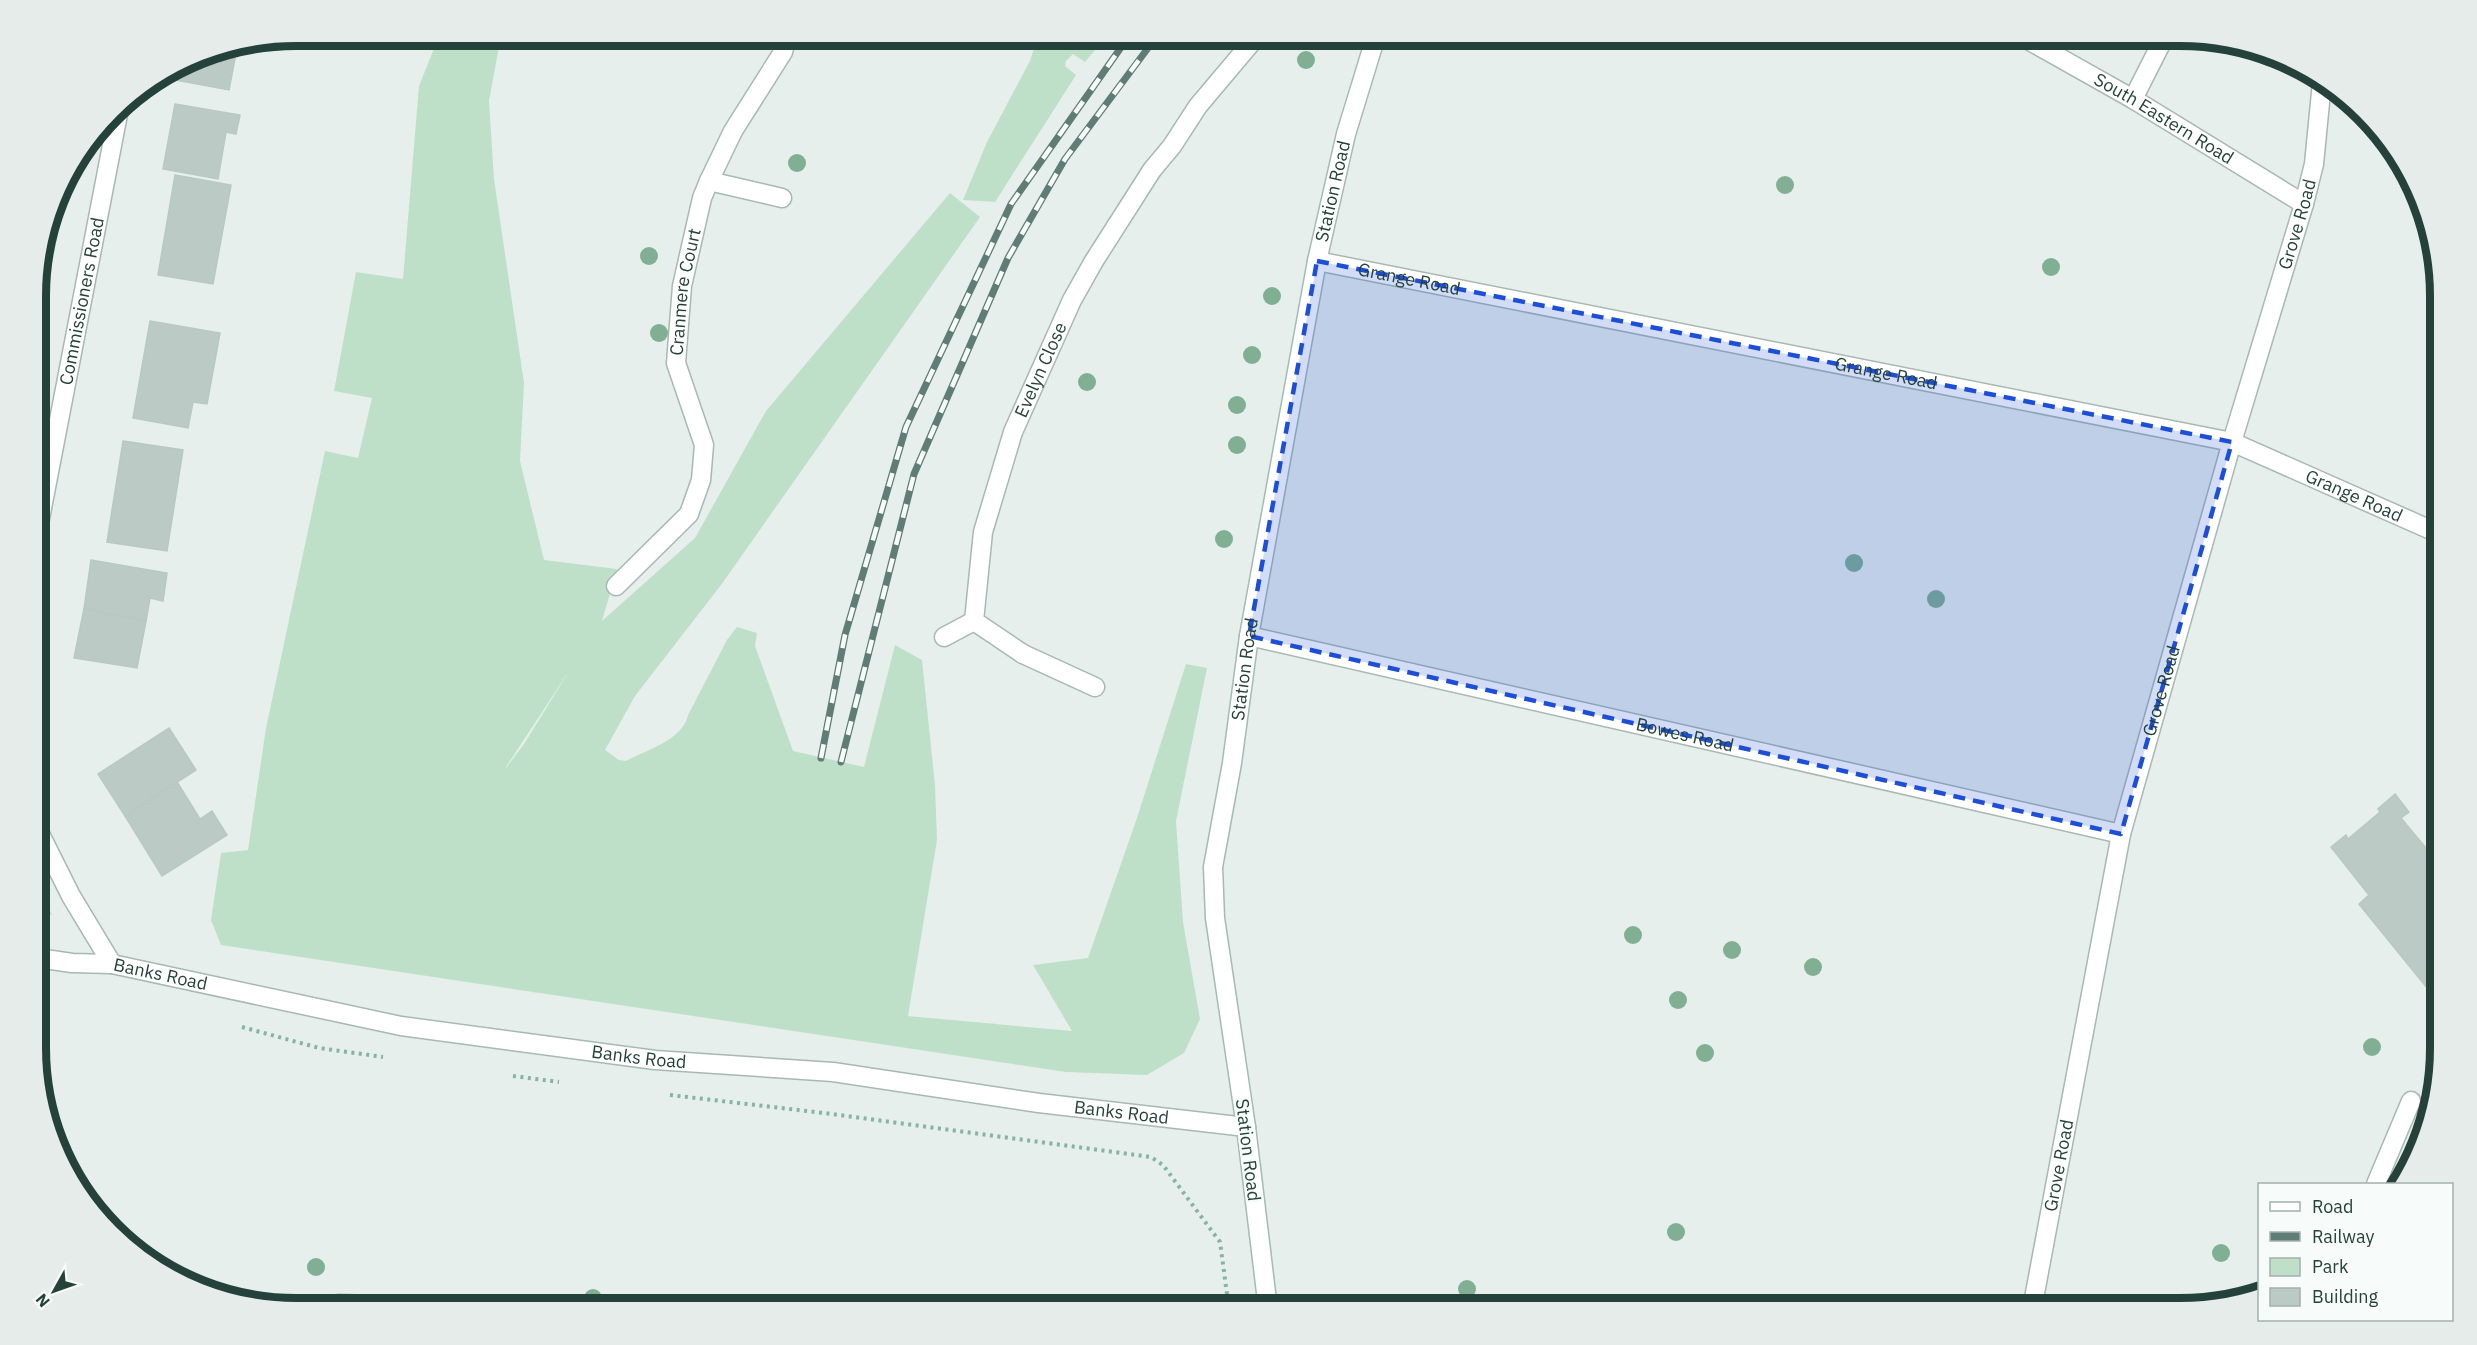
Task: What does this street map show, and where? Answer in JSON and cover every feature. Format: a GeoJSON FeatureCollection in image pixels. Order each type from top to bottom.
{"type":"FeatureCollection","features":[{"type":"Feature","properties":{"kind":"street","name":"Cranmere Court"},"geometry":{"type":"LineString","coordinates":[[616,586],[689,514],[701,480],[704,445],[676,363],[682,286],[702,198],[709,181],[733,131],[785,46]]}},
{"type":"Feature","properties":{"kind":"street","name":"Evelyn Close"},"geometry":{"type":"LineString","coordinates":[[974,621],[983,532],[1013,432],[1072,300],[1142,183],[1172,146],[1198,106],[1249,46]]}},
{"type":"Feature","properties":{"kind":"street","name":"Station Road"},"geometry":{"type":"LineString","coordinates":[[1267,1298],[1246,1127],[1215,918],[1213,867],[1232,763],[1249,636],[1317,261],[1346,134],[1373,46]]}},
{"type":"Feature","properties":{"kind":"street","name":"South Eastern Road"},"geometry":{"type":"LineString","coordinates":[[2039,46],[2133,99],[2304,204]]}},
{"type":"Feature","properties":{"kind":"street"},"geometry":{"type":"LineString","coordinates":[[2133,99],[2160,46]]}},
{"type":"Feature","properties":{"kind":"street","name":"Grove Road"},"geometry":{"type":"LineString","coordinates":[[2034,1298],[2121,834],[2232,442],[2304,204],[2314,164],[2321,90]]}},
{"type":"Feature","properties":{"kind":"street","name":"Commissioners Road"},"geometry":{"type":"LineString","coordinates":[[46,488],[116,124]]}},
{"type":"Feature","properties":{"kind":"street"},"geometry":{"type":"LineString","coordinates":[[709,181],[782,198]]}},
{"type":"Feature","properties":{"kind":"street","name":"Grange Road"},"geometry":{"type":"LineString","coordinates":[[1317,261],[2232,442],[2430,530]]}},
{"type":"Feature","properties":{"kind":"street"},"geometry":{"type":"LineString","coordinates":[[944,637],[974,621],[1023,654],[1095,687]]}},
{"type":"Feature","properties":{"kind":"street","name":"Bowes Road"},"geometry":{"type":"LineString","coordinates":[[1249,636],[2121,834]]}},
{"type":"Feature","properties":{"kind":"street"},"geometry":{"type":"LineString","coordinates":[[46,846],[72,896],[112,964]]}},
{"type":"Feature","properties":{"kind":"street","name":"Banks Road"},"geometry":{"type":"LineString","coordinates":[[46,959],[72,963],[112,964],[401,1026],[655,1060],[833,1072],[1039,1103],[1246,1127]]}},
{"type":"Feature","properties":{"kind":"street"},"geometry":{"type":"LineString","coordinates":[[2377,1183],[2411,1101]]}},
{"type":"Feature","properties":{"kind":"path"},"geometry":{"type":"LineString","coordinates":[[237,1024],[319,1048],[386,1058]]}},
{"type":"Feature","properties":{"kind":"path"},"geometry":{"type":"LineString","coordinates":[[503,1074],[561,1082]]}},
{"type":"Feature","properties":{"kind":"path"},"geometry":{"type":"LineString","coordinates":[[664,1094],[1151,1157],[1161,1162],[1220,1242],[1228,1298]]}},
{"type":"Feature","properties":{"kind":"highlighted area"},"geometry":{"type":"Polygon","coordinates":[[[1317,261],[2232,442],[2121,834],[1249,636],[1317,261]]]}},
{"type":"Feature","properties":{"kind":"green space"},"geometry":{"type":"Polygon","coordinates":[[[435,46],[499,46],[489,101],[494,179],[524,383],[520,461],[544,560],[617,569],[602,621],[695,538],[766,411],[950,193],[980,217],[721,585],[635,696],[605,750],[619,760],[626,761],[663,743],[679,731],[685,724],[727,640],[737,627],[757,633],[755,646],[793,751],[864,767],[895,645],[922,660],[935,785],[937,840],[908,1016],[1072,1031],[1033,965],[1088,958],[1137,818],[1186,664],[1207,668],[1176,821],[1183,922],[1200,1019],[1184,1053],[1147,1075],[1066,1072],[221,945],[211,920],[221,853],[248,850],[266,728],[325,451],[358,458],[372,398],[334,391],[356,272],[403,279],[419,86],[435,46]],[[571,668],[506,767],[524,744],[571,668]]]}},
{"type":"Feature","properties":{"kind":"green space"},"geometry":{"type":"Polygon","coordinates":[[[1035,46],[1099,46],[1085,62],[1073,54],[1066,61],[1065,66],[1076,75],[995,202],[963,200],[987,142],[1030,61],[1035,46]]]}},
{"type":"Feature","properties":{"kind":"green space"},"geometry":{"type":"Polygon","coordinates":[[[63,209],[46,293],[51,248],[63,209]]]}},
{"type":"Feature","properties":{"kind":"green space"},"geometry":{"type":"Polygon","coordinates":[[[46,902],[52,915],[46,915],[46,902]]]}},
{"type":"Feature","properties":{"kind":"building"},"geometry":{"type":"Polygon","coordinates":[[[236,54],[229,90],[175,80],[186,72],[236,54]]]}},
{"type":"Feature","properties":{"kind":"building"},"geometry":{"type":"Polygon","coordinates":[[[175,104],[240,115],[236,134],[226,132],[218,179],[163,169],[175,104]]]}},
{"type":"Feature","properties":{"kind":"building"},"geometry":{"type":"Polygon","coordinates":[[[175,175],[231,185],[213,284],[158,275],[175,175]]]}},
{"type":"Feature","properties":{"kind":"building"},"geometry":{"type":"Polygon","coordinates":[[[150,321],[220,333],[207,404],[193,402],[188,428],[133,418],[150,321]]]}},
{"type":"Feature","properties":{"kind":"building"},"geometry":{"type":"Polygon","coordinates":[[[123,441],[183,450],[167,551],[107,542],[123,441]]]}},
{"type":"Feature","properties":{"kind":"building"},"geometry":{"type":"Polygon","coordinates":[[[91,560],[167,573],[163,601],[150,598],[146,621],[84,609],[91,560]]]}},
{"type":"Feature","properties":{"kind":"building"},"geometry":{"type":"Polygon","coordinates":[[[84,609],[146,621],[137,668],[74,658],[84,609]]]}},
{"type":"Feature","properties":{"kind":"building"},"geometry":{"type":"Polygon","coordinates":[[[169,728],[196,770],[125,816],[98,774],[169,728]]]}},
{"type":"Feature","properties":{"kind":"building"},"geometry":{"type":"Polygon","coordinates":[[[177,782],[200,819],[212,811],[227,835],[162,876],[125,816],[177,782]]]}},
{"type":"Feature","properties":{"kind":"building"},"geometry":{"type":"Polygon","coordinates":[[[2395,794],[2409,812],[2401,818],[2426,848],[2430,845],[2430,992],[2359,904],[2369,895],[2331,847],[2346,835],[2348,839],[2380,812],[2378,809],[2395,794]]]}},
{"type":"Feature","properties":{"kind":"railway"},"geometry":{"type":"LineString","coordinates":[[821,758],[845,635],[906,427],[1011,204],[1122,46]]}},
{"type":"Feature","properties":{"kind":"railway"},"geometry":{"type":"LineString","coordinates":[[841,762],[914,474],[1008,258],[1065,159],[1150,46]]}}]}
